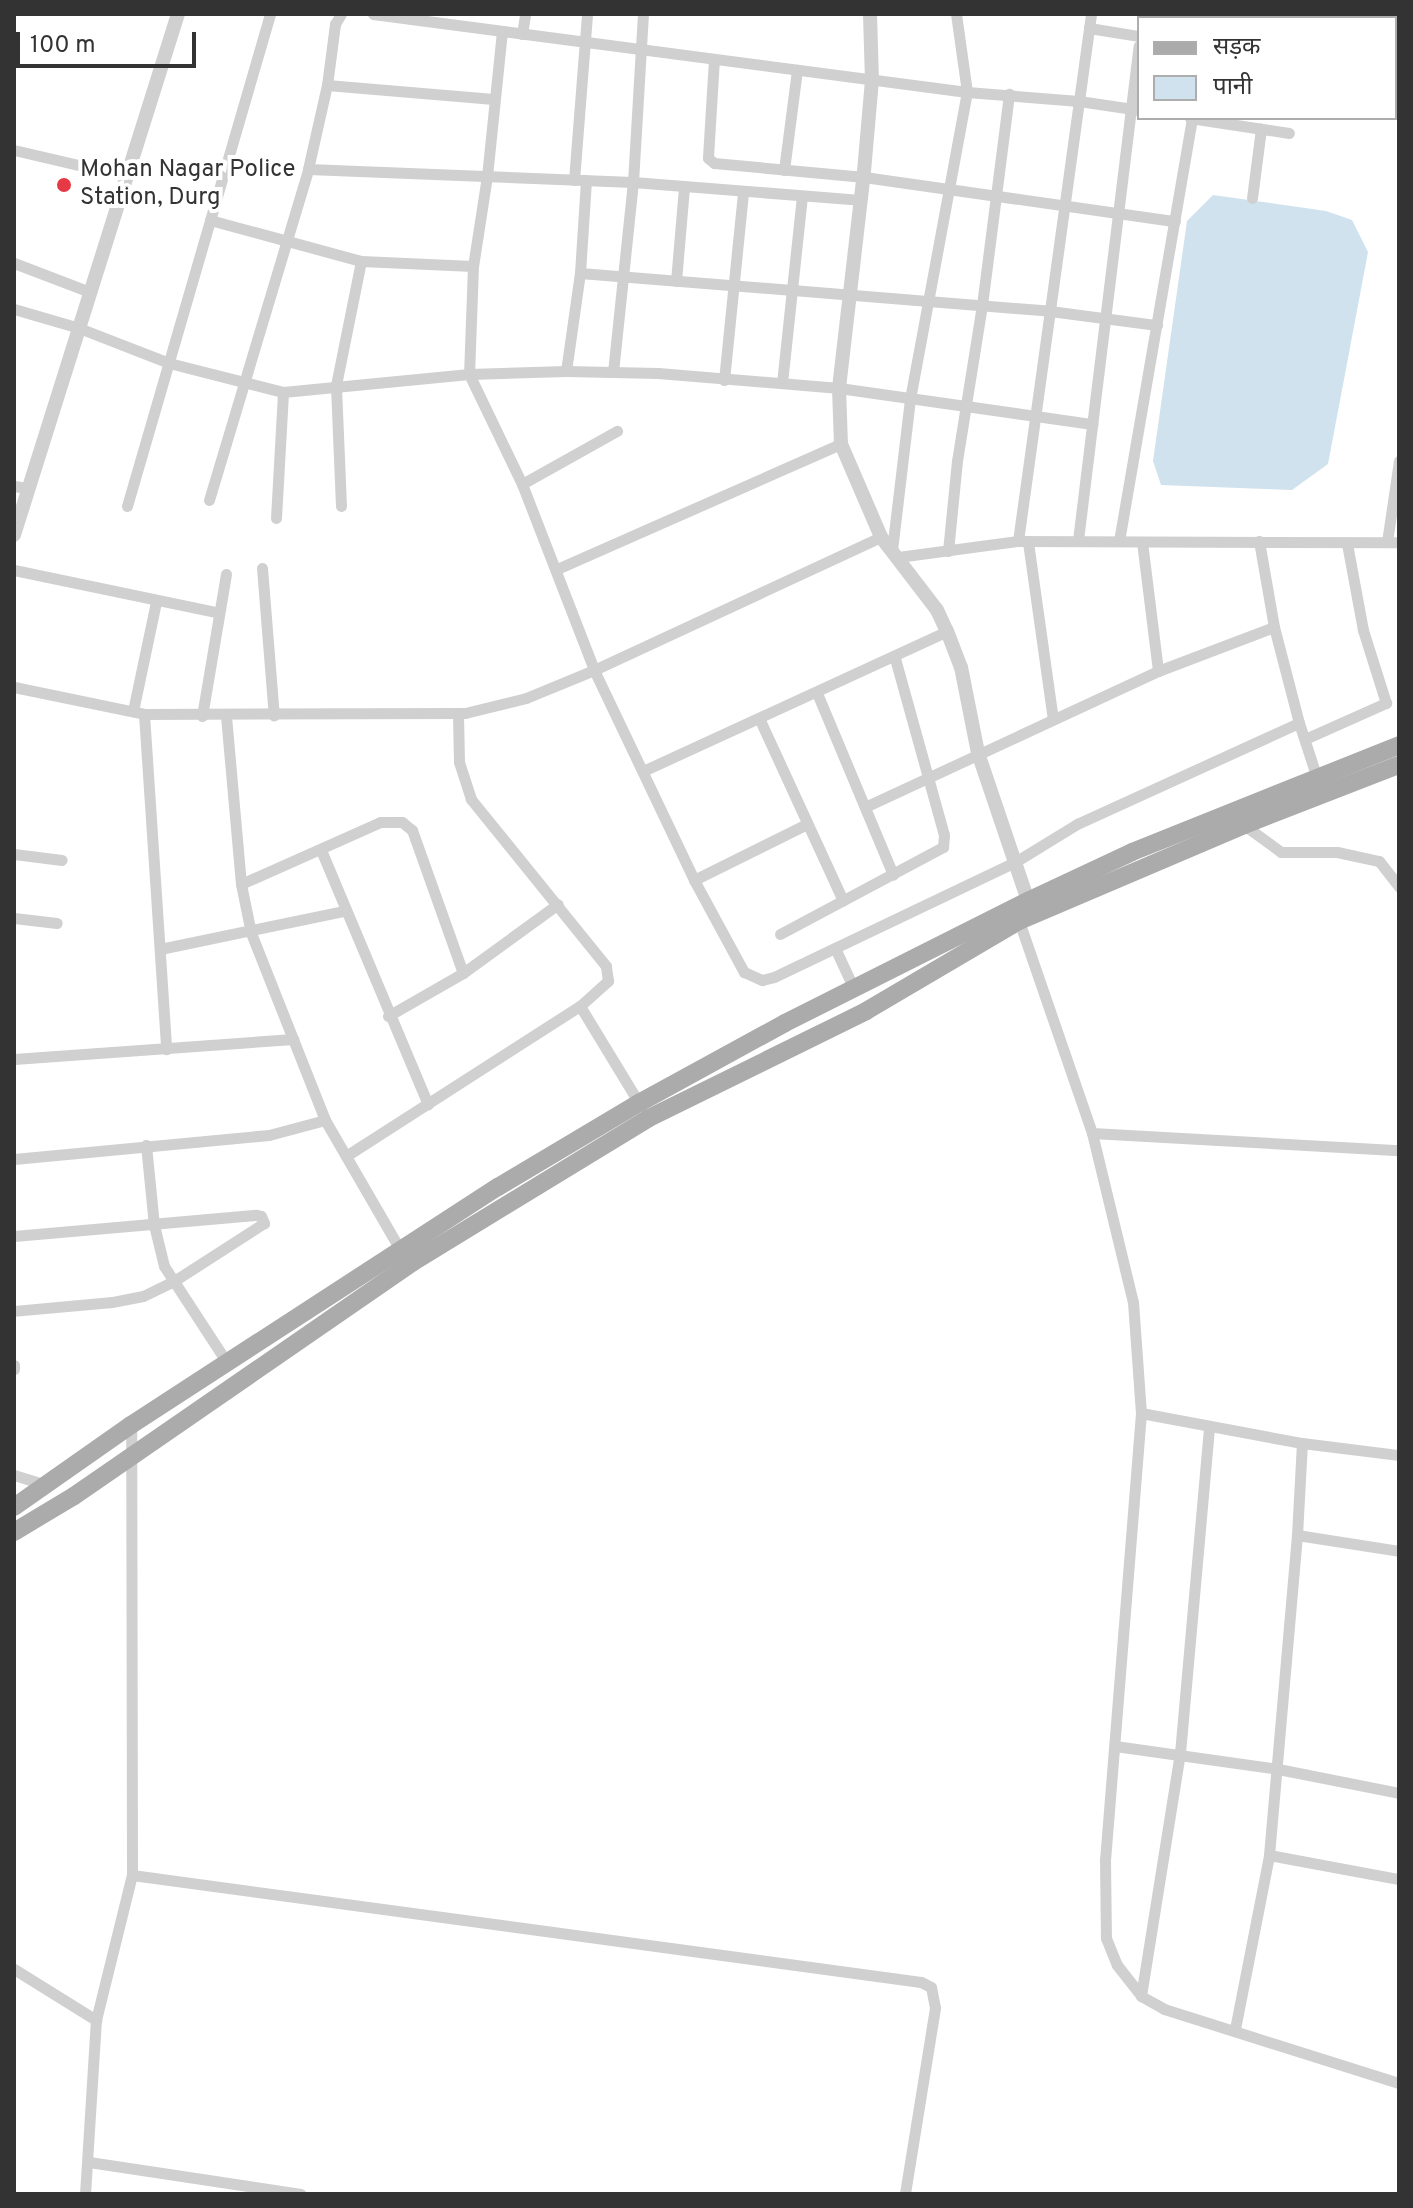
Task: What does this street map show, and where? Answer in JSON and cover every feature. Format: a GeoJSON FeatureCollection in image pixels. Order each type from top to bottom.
{"type":"FeatureCollection","features":[{"type":"Feature","properties":{"kind":"main road"},"geometry":{"type":"LineString","coordinates":[[14,1507],[131,1425],[498,1187],[639,1103],[854,989],[1132,852],[1316,775],[1399,745]]}},
{"type":"Feature","properties":{"kind":"main road"},"geometry":{"type":"LineString","coordinates":[[14,1532],[133,1455],[413,1262],[649,1118],[866,1011],[1019,921],[1244,825],[1399,765]]}},
{"type":"Feature","properties":{"kind":"street"},"geometry":{"type":"LineString","coordinates":[[14,535],[21,487],[79,328],[178,14]]}},
{"type":"Feature","properties":{"kind":"street"},"geometry":{"type":"LineString","coordinates":[[127,506],[270,14]]}},
{"type":"Feature","properties":{"kind":"street"},"geometry":{"type":"LineString","coordinates":[[209,500],[308,169],[327,85],[335,24],[341,14]]}},
{"type":"Feature","properties":{"kind":"street"},"geometry":{"type":"LineString","coordinates":[[373,14],[469,20],[522,34],[967,92],[1079,101],[1135,110]]}},
{"type":"Feature","properties":{"kind":"street"},"geometry":{"type":"LineString","coordinates":[[522,34],[525,14]]}},
{"type":"Feature","properties":{"kind":"street"},"geometry":{"type":"LineString","coordinates":[[566,371],[580,273],[580,180],[587,14]]}},
{"type":"Feature","properties":{"kind":"street"},"geometry":{"type":"LineString","coordinates":[[613,372],[633,182],[643,14]]}},
{"type":"Feature","properties":{"kind":"street"},"geometry":{"type":"LineString","coordinates":[[870,14],[872,80],[839,388],[841,444],[881,537],[937,610],[961,667],[978,753],[1028,901],[1019,921],[1092,1133],[1133,1302],[1141,1413],[1105,1859],[1106,1938],[1117,1965],[1141,1996],[1164,2009],[1399,2083]]}},
{"type":"Feature","properties":{"kind":"street"},"geometry":{"type":"LineString","coordinates":[[895,553],[910,399],[967,92],[956,14]]}},
{"type":"Feature","properties":{"kind":"street"},"geometry":{"type":"LineString","coordinates":[[1053,719],[1023,542],[1035,416],[1091,14]]}},
{"type":"Feature","properties":{"kind":"street"},"geometry":{"type":"LineString","coordinates":[[1089,28],[1137,36]]}},
{"type":"Feature","properties":{"kind":"street"},"geometry":{"type":"LineString","coordinates":[[502,31],[487,176],[473,266],[469,374],[522,484],[594,670],[694,880],[744,972],[762,980],[837,953],[1015,862],[1077,824],[1299,723]]}},
{"type":"Feature","properties":{"kind":"street"},"geometry":{"type":"LineString","coordinates":[[714,59],[710,161],[864,177],[1175,221]]}},
{"type":"Feature","properties":{"kind":"street"},"geometry":{"type":"LineString","coordinates":[[784,170],[797,70]]}},
{"type":"Feature","properties":{"kind":"street"},"geometry":{"type":"LineString","coordinates":[[1078,540],[1137,78]]}},
{"type":"Feature","properties":{"kind":"street"},"geometry":{"type":"LineString","coordinates":[[327,85],[493,99]]}},
{"type":"Feature","properties":{"kind":"street"},"geometry":{"type":"LineString","coordinates":[[948,551],[1009,94]]}},
{"type":"Feature","properties":{"kind":"street"},"geometry":{"type":"LineString","coordinates":[[1119,541],[1191,120]]}},
{"type":"Feature","properties":{"kind":"street"},"geometry":{"type":"LineString","coordinates":[[1204,120],[1289,133]]}},
{"type":"Feature","properties":{"kind":"street"},"geometry":{"type":"LineString","coordinates":[[1252,198],[1261,129]]}},
{"type":"Feature","properties":{"kind":"street"},"geometry":{"type":"LineString","coordinates":[[14,150],[126,176]]}},
{"type":"Feature","properties":{"kind":"street"},"geometry":{"type":"LineString","coordinates":[[308,169],[633,182],[860,200]]}},
{"type":"Feature","properties":{"kind":"street"},"geometry":{"type":"LineString","coordinates":[[676,281],[684,187]]}},
{"type":"Feature","properties":{"kind":"street"},"geometry":{"type":"LineString","coordinates":[[724,380],[743,192]]}},
{"type":"Feature","properties":{"kind":"street"},"geometry":{"type":"LineString","coordinates":[[782,383],[802,196]]}},
{"type":"Feature","properties":{"kind":"street"},"geometry":{"type":"LineString","coordinates":[[210,220],[361,261],[473,266]]}},
{"type":"Feature","properties":{"kind":"street"},"geometry":{"type":"LineString","coordinates":[[341,506],[336,385],[361,261]]}},
{"type":"Feature","properties":{"kind":"street"},"geometry":{"type":"LineString","coordinates":[[14,263],[90,292]]}},
{"type":"Feature","properties":{"kind":"street"},"geometry":{"type":"LineString","coordinates":[[580,273],[1050,311],[1157,325]]}},
{"type":"Feature","properties":{"kind":"street"},"geometry":{"type":"LineString","coordinates":[[14,309],[79,328],[169,363],[283,392],[469,374],[613,372],[839,388],[1092,424]]}},
{"type":"Feature","properties":{"kind":"street"},"geometry":{"type":"LineString","coordinates":[[276,518],[283,392]]}},
{"type":"Feature","properties":{"kind":"street"},"geometry":{"type":"LineString","coordinates":[[522,484],[617,431]]}},
{"type":"Feature","properties":{"kind":"street"},"geometry":{"type":"LineString","coordinates":[[557,569],[841,444]]}},
{"type":"Feature","properties":{"kind":"street"},"geometry":{"type":"LineString","coordinates":[[895,553],[1078,540],[1393,542],[1399,461]]}},
{"type":"Feature","properties":{"kind":"street"},"geometry":{"type":"LineString","coordinates":[[14,687],[139,713],[274,716],[484,710],[526,698],[594,670],[881,537]]}},
{"type":"Feature","properties":{"kind":"street"},"geometry":{"type":"LineString","coordinates":[[1259,541],[1274,627],[1316,775]]}},
{"type":"Feature","properties":{"kind":"street"},"geometry":{"type":"LineString","coordinates":[[1142,542],[1158,671]]}},
{"type":"Feature","properties":{"kind":"street"},"geometry":{"type":"LineString","coordinates":[[1305,739],[1386,703],[1363,630],[1347,544]]}},
{"type":"Feature","properties":{"kind":"street"},"geometry":{"type":"LineString","coordinates":[[262,568],[274,716]]}},
{"type":"Feature","properties":{"kind":"street"},"geometry":{"type":"LineString","coordinates":[[14,570],[219,613]]}},
{"type":"Feature","properties":{"kind":"street"},"geometry":{"type":"LineString","coordinates":[[202,716],[226,574]]}},
{"type":"Feature","properties":{"kind":"street"},"geometry":{"type":"LineString","coordinates":[[156,602],[139,713],[166,1049]]}},
{"type":"Feature","properties":{"kind":"street"},"geometry":{"type":"LineString","coordinates":[[865,807],[1158,671],[1274,627]]}},
{"type":"Feature","properties":{"kind":"street"},"geometry":{"type":"LineString","coordinates":[[643,771],[895,658],[947,631]]}},
{"type":"Feature","properties":{"kind":"street"},"geometry":{"type":"LineString","coordinates":[[780,934],[943,847],[944,835],[895,658]]}},
{"type":"Feature","properties":{"kind":"street"},"geometry":{"type":"LineString","coordinates":[[817,693],[893,875]]}},
{"type":"Feature","properties":{"kind":"street"},"geometry":{"type":"LineString","coordinates":[[346,1156],[580,1006],[604,987],[609,973],[558,904],[471,799],[459,762],[462,713]]}},
{"type":"Feature","properties":{"kind":"street"},"geometry":{"type":"LineString","coordinates":[[226,716],[241,884],[251,933],[325,1120],[401,1251]]}},
{"type":"Feature","properties":{"kind":"street"},"geometry":{"type":"LineString","coordinates":[[759,718],[843,901]]}},
{"type":"Feature","properties":{"kind":"street"},"geometry":{"type":"LineString","coordinates":[[241,884],[380,822],[393,820],[407,825],[463,973]]}},
{"type":"Feature","properties":{"kind":"street"},"geometry":{"type":"LineString","coordinates":[[694,880],[807,824]]}},
{"type":"Feature","properties":{"kind":"street"},"geometry":{"type":"LineString","coordinates":[[1244,825],[1281,852],[1337,852],[1379,861],[1399,887]]}},
{"type":"Feature","properties":{"kind":"street"},"geometry":{"type":"LineString","coordinates":[[321,850],[388,1016],[428,1104]]}},
{"type":"Feature","properties":{"kind":"street"},"geometry":{"type":"LineString","coordinates":[[14,854],[62,860]]}},
{"type":"Feature","properties":{"kind":"street"},"geometry":{"type":"LineString","coordinates":[[388,1016],[463,973],[558,904]]}},
{"type":"Feature","properties":{"kind":"street"},"geometry":{"type":"LineString","coordinates":[[160,949],[251,933],[344,911]]}},
{"type":"Feature","properties":{"kind":"street"},"geometry":{"type":"LineString","coordinates":[[14,918],[57,923]]}},
{"type":"Feature","properties":{"kind":"street"},"geometry":{"type":"LineString","coordinates":[[837,953],[854,989]]}},
{"type":"Feature","properties":{"kind":"street"},"geometry":{"type":"LineString","coordinates":[[580,1006],[639,1103]]}},
{"type":"Feature","properties":{"kind":"street"},"geometry":{"type":"LineString","coordinates":[[14,1059],[293,1039]]}},
{"type":"Feature","properties":{"kind":"street"},"geometry":{"type":"LineString","coordinates":[[14,1159],[269,1135],[325,1120]]}},
{"type":"Feature","properties":{"kind":"street"},"geometry":{"type":"LineString","coordinates":[[1092,1133],[1399,1150]]}},
{"type":"Feature","properties":{"kind":"street"},"geometry":{"type":"LineString","coordinates":[[146,1145],[154,1225],[164,1266],[228,1364]]}},
{"type":"Feature","properties":{"kind":"street"},"geometry":{"type":"LineString","coordinates":[[14,1236],[256,1215],[263,1219],[261,1227],[174,1281],[143,1296],[14,1311]]}},
{"type":"Feature","properties":{"kind":"street"},"geometry":{"type":"LineString","coordinates":[[1141,1413],[1302,1443],[1399,1455]]}},
{"type":"Feature","properties":{"kind":"street"},"geometry":{"type":"LineString","coordinates":[[85,2194],[96,2020],[132,1875],[131,1425]]}},
{"type":"Feature","properties":{"kind":"street"},"geometry":{"type":"LineString","coordinates":[[1141,1996],[1180,1753],[1209,1427]]}},
{"type":"Feature","properties":{"kind":"street"},"geometry":{"type":"LineString","coordinates":[[1235,2029],[1269,1855],[1302,1443]]}},
{"type":"Feature","properties":{"kind":"street"},"geometry":{"type":"LineString","coordinates":[[14,1475],[46,1485]]}},
{"type":"Feature","properties":{"kind":"street"},"geometry":{"type":"LineString","coordinates":[[1297,1535],[1399,1551]]}},
{"type":"Feature","properties":{"kind":"street"},"geometry":{"type":"LineString","coordinates":[[1115,1746],[1278,1769],[1399,1793]]}},
{"type":"Feature","properties":{"kind":"street"},"geometry":{"type":"LineString","coordinates":[[1269,1855],[1399,1879]]}},
{"type":"Feature","properties":{"kind":"street"},"geometry":{"type":"LineString","coordinates":[[132,1875],[921,1982],[931,1987],[935,2008],[905,2194]]}},
{"type":"Feature","properties":{"kind":"street"},"geometry":{"type":"LineString","coordinates":[[14,1969],[96,2020]]}},
{"type":"Feature","properties":{"kind":"street"},"geometry":{"type":"LineString","coordinates":[[89,2162],[301,2194]]}},
{"type":"Feature","properties":{"kind":"water"},"geometry":{"type":"Polygon","coordinates":[[[1213,195],[1326,211],[1352,220],[1368,252],[1328,464],[1292,490],[1161,485],[1153,461],[1187,221],[1213,195]]]}},
{"type":"Feature","properties":{"kind":"place","name":"Mohan Nagar Police Station, Durg"},"geometry":{"type":"Point","coordinates":[64,185]}}]}
